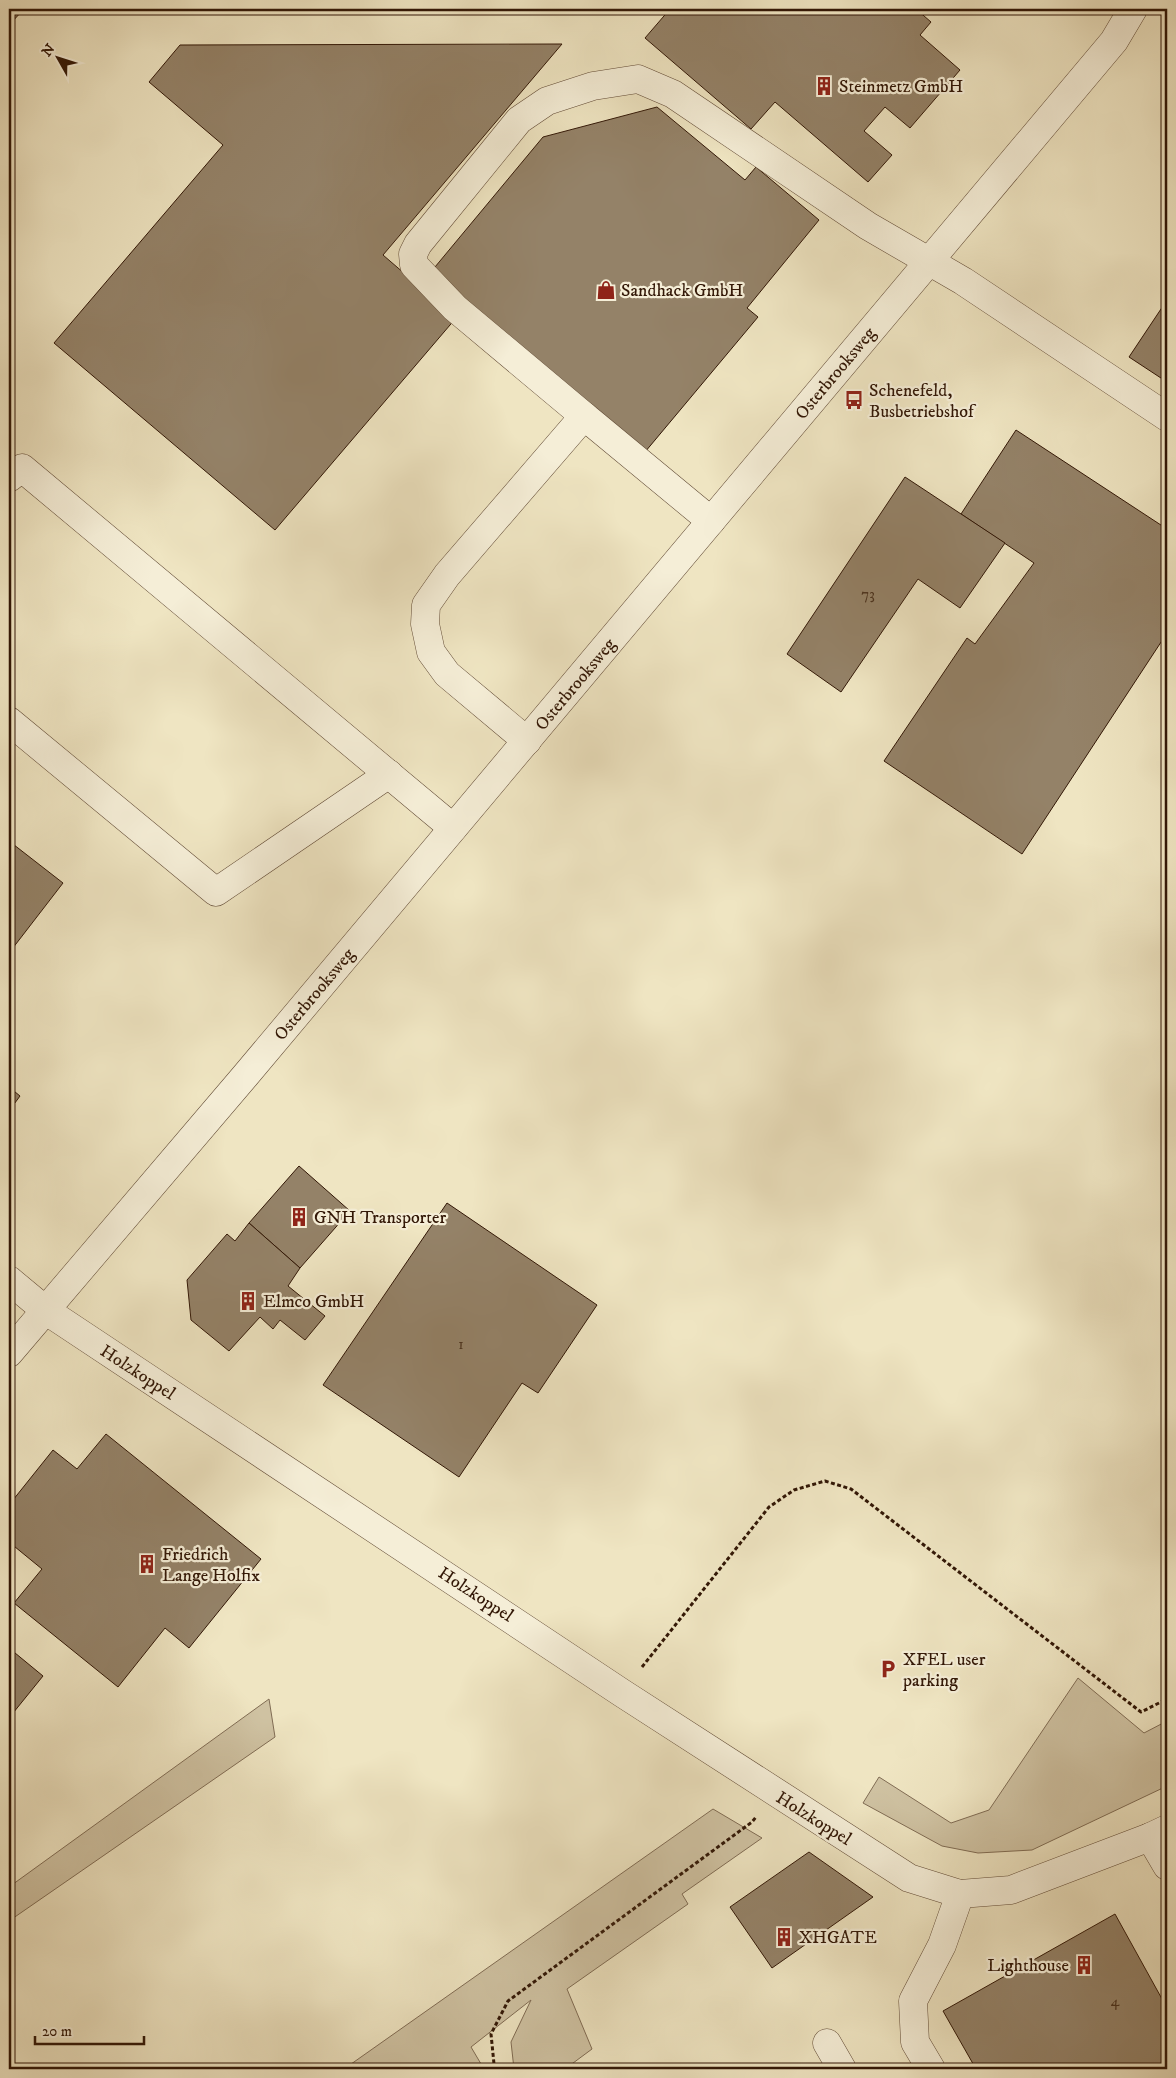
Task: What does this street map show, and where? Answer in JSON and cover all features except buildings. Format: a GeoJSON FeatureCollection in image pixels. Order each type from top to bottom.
{"type":"FeatureCollection","features":[{"type":"Feature","properties":{"kind":"street","name":"Osterbrooksweg"},"geometry":{"type":"LineString","coordinates":[[9,1353],[454,828],[1114,41],[1133,9]]}},
{"type":"Feature","properties":{"kind":"street"},"geometry":{"type":"LineString","coordinates":[[711,521],[455,308],[414,265],[413,254],[418,244],[519,120],[547,101],[593,86],[638,79],[673,94],[868,226],[930,261],[1167,416]]}},
{"type":"Feature","properties":{"kind":"street"},"geometry":{"type":"LineString","coordinates":[[527,741],[447,674],[431,652],[425,624],[426,605],[447,575],[584,416]]}},
{"type":"Feature","properties":{"kind":"street"},"geometry":{"type":"LineString","coordinates":[[9,478],[22,468],[454,828]]}},
{"type":"Feature","properties":{"kind":"street"},"geometry":{"type":"LineString","coordinates":[[9,721],[216,892],[388,774]]}},
{"type":"Feature","properties":{"kind":"street","name":"Holzkoppel"},"geometry":{"type":"LineString","coordinates":[[9,1280],[45,1310],[773,1791],[909,1878],[960,1894]]}},
{"type":"Feature","properties":{"kind":"street"},"geometry":{"type":"LineString","coordinates":[[931,2069],[915,2042],[913,2002],[942,1945],[960,1894],[1011,1890],[1159,1833],[1167,1866]]}},
{"type":"Feature","properties":{"kind":"street"},"geometry":{"type":"LineString","coordinates":[[827,2043],[842,2069]]}},
{"type":"Feature","properties":{"kind":"path"},"geometry":{"type":"LineString","coordinates":[[622,1693],[769,1506],[794,1490],[825,1482],[851,1489],[1141,1712],[1167,1699]]}},
{"type":"Feature","properties":{"kind":"path"},"geometry":{"type":"LineString","coordinates":[[497,2069],[494,2064],[490,2034],[508,2001],[752,1822],[773,1791]]}},
{"type":"Feature","properties":{"kind":"shaded area"},"geometry":{"type":"Polygon","coordinates":[[[1078,1678],[1144,1733],[1167,1721],[1167,1786],[1032,1850],[978,1853],[942,1846],[863,1803],[879,1777],[951,1823],[989,1810],[1078,1678]]]}},
{"type":"Feature","properties":{"kind":"shaded area"},"geometry":{"type":"Polygon","coordinates":[[[269,1699],[275,1737],[9,1921],[9,1887],[269,1699]]]}},
{"type":"Feature","properties":{"kind":"shaded area"},"geometry":{"type":"Polygon","coordinates":[[[713,1809],[762,1838],[682,1894],[688,1904],[567,1989],[592,2049],[565,2069],[514,2069],[511,2042],[531,2000],[471,2047],[484,2069],[344,2069],[713,1809]]]}},
{"type":"Feature","properties":{"kind":"place","name":"Steinmetz GmbH"},"geometry":{"type":"Point","coordinates":[824,86]}},
{"type":"Feature","properties":{"kind":"place","name":"Sandhack GmbH"},"geometry":{"type":"Point","coordinates":[606,290]}},
{"type":"Feature","properties":{"kind":"place","name":"Schenefeld, Busbetriebshof"},"geometry":{"type":"Point","coordinates":[854,400]}},
{"type":"Feature","properties":{"kind":"place","name":"GNH Transporter"},"geometry":{"type":"Point","coordinates":[299,1217]}},
{"type":"Feature","properties":{"kind":"place","name":"Elmco GmbH"},"geometry":{"type":"Point","coordinates":[248,1301]}},
{"type":"Feature","properties":{"kind":"place","name":"Friedrich Lange Holfix"},"geometry":{"type":"Point","coordinates":[147,1564]}},
{"type":"Feature","properties":{"kind":"place","name":"XFEL user parking"},"geometry":{"type":"Point","coordinates":[888,1669]}},
{"type":"Feature","properties":{"kind":"place","name":"XHGATE"},"geometry":{"type":"Point","coordinates":[784,1937]}},
{"type":"Feature","properties":{"kind":"place","name":"Lighthouse"},"geometry":{"type":"Point","coordinates":[1084,1965]}}]}
